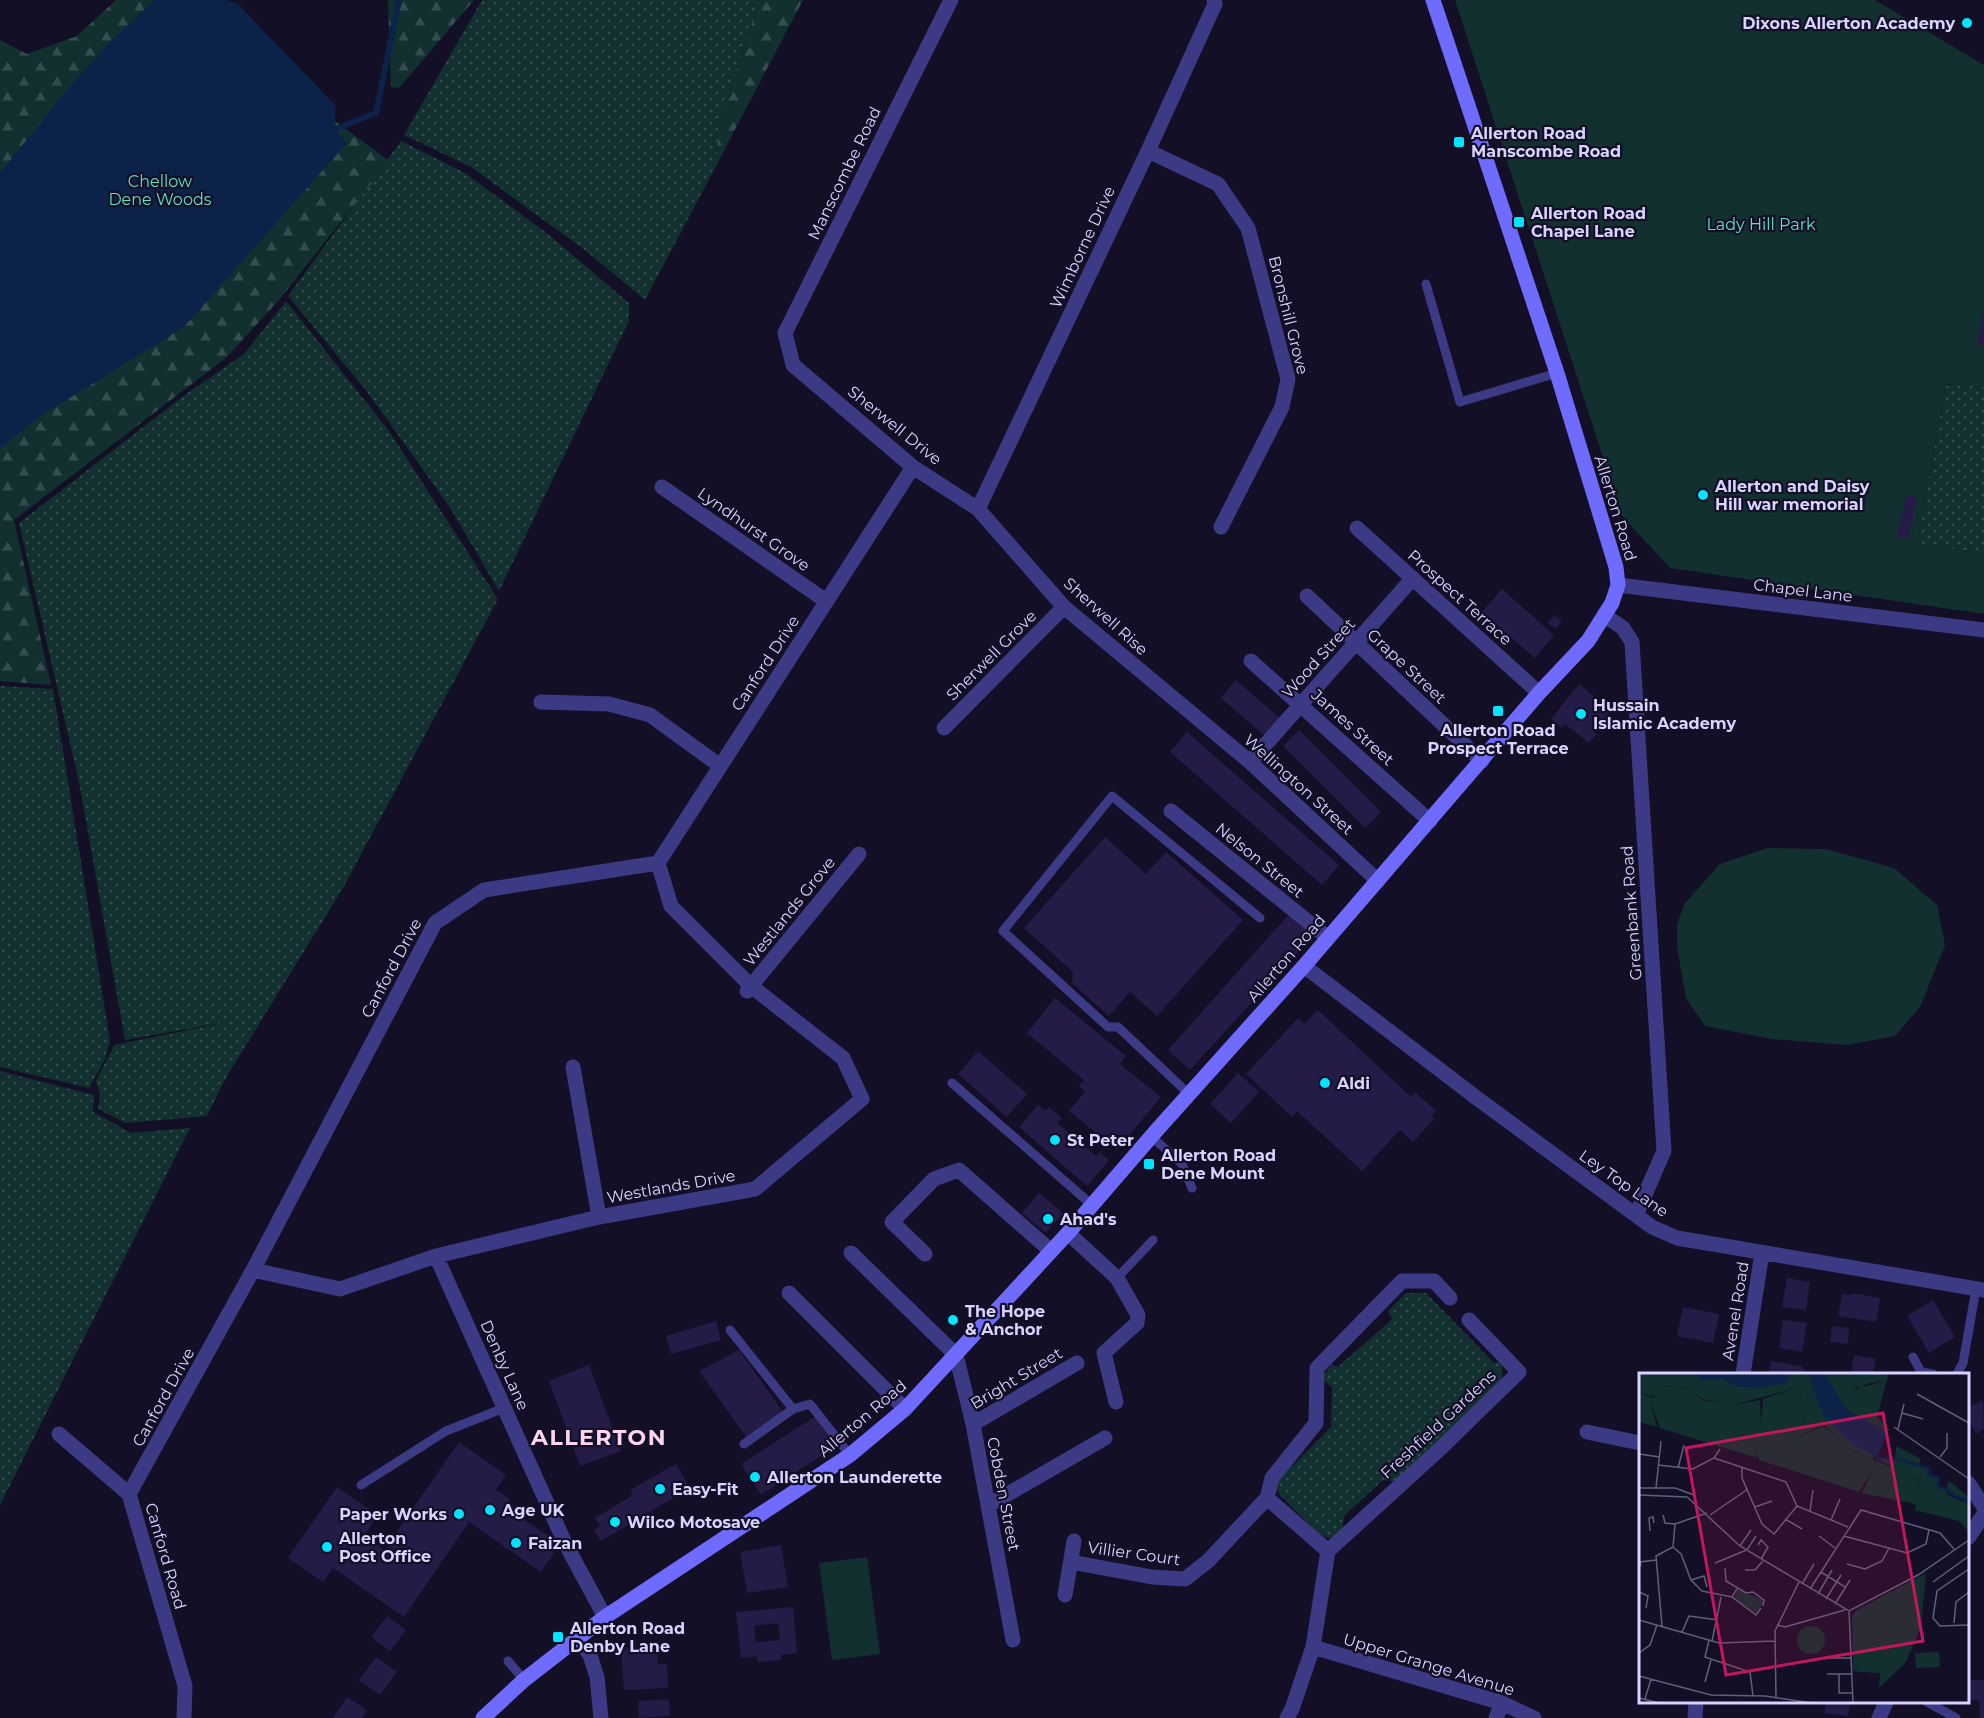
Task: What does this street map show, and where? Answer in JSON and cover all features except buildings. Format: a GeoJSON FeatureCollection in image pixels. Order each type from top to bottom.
{"type":"FeatureCollection","features":[{"type":"Feature","properties":{"kind":"street","name":"Manscombe Road"},"geometry":{"type":"LineString","coordinates":[[793,365],[785,333],[951,0]]}},
{"type":"Feature","properties":{"kind":"street","name":"Wimborne Drive"},"geometry":{"type":"LineString","coordinates":[[978,508],[1148,151],[1215,4],[1214,0]]}},
{"type":"Feature","properties":{"kind":"street","name":"Allerton Road"},"geometry":{"type":"LineString","coordinates":[[483,1718],[524,1680],[605,1617],[850,1455],[905,1409],[1068,1233],[1304,966],[1539,693],[1588,641],[1612,603],[1618,585],[1616,567],[1557,373],[1433,0]]}},
{"type":"Feature","properties":{"kind":"street","name":"Bronshill Grove"},"geometry":{"type":"LineString","coordinates":[[1148,151],[1218,184],[1248,228],[1288,380],[1282,407],[1221,527]]}},
{"type":"Feature","properties":{"kind":"street","name":"Sherwell Drive"},"geometry":{"type":"LineString","coordinates":[[793,365],[913,466],[978,508]]}},
{"type":"Feature","properties":{"kind":"street","name":"Canford Drive"},"geometry":{"type":"LineString","coordinates":[[129,1494],[253,1270],[435,923],[484,890],[658,863],[913,466]]}},
{"type":"Feature","properties":{"kind":"street","name":"Lyndhurst Grove"},"geometry":{"type":"LineString","coordinates":[[662,487],[826,601]]}},
{"type":"Feature","properties":{"kind":"street","name":"Sherwell Rise"},"geometry":{"type":"LineString","coordinates":[[978,508],[1064,607],[1194,714]]}},
{"type":"Feature","properties":{"kind":"street","name":"Prospect Terrace"},"geometry":{"type":"LineString","coordinates":[[1357,528],[1539,693]]}},
{"type":"Feature","properties":{"kind":"street","name":"Wood Street"},"geometry":{"type":"LineString","coordinates":[[1250,762],[1413,578]]}},
{"type":"Feature","properties":{"kind":"street","name":"Chapel Lane"},"geometry":{"type":"LineString","coordinates":[[1618,585],[1984,630]]}},
{"type":"Feature","properties":{"kind":"street","name":"Grape Street"},"geometry":{"type":"LineString","coordinates":[[1307,596],[1482,761]]}},
{"type":"Feature","properties":{"kind":"street","name":"Sherwell Grove"},"geometry":{"type":"LineString","coordinates":[[944,728],[1064,607]]}},
{"type":"Feature","properties":{"kind":"street","name":"Greenbank Road"},"geometry":{"type":"LineString","coordinates":[[1604,615],[1623,628],[1632,642],[1664,1151],[1636,1215]]}},
{"type":"Feature","properties":{"kind":"street","name":"James Street"},"geometry":{"type":"LineString","coordinates":[[1251,661],[1430,821]]}},
{"type":"Feature","properties":{"kind":"street"},"geometry":{"type":"LineString","coordinates":[[542,702],[609,704],[650,715],[719,765]]}},
{"type":"Feature","properties":{"kind":"street","name":"Wellington Street"},"geometry":{"type":"LineString","coordinates":[[1194,714],[1250,762],[1378,881]]}},
{"type":"Feature","properties":{"kind":"street","name":"Nelson Street"},"geometry":{"type":"LineString","coordinates":[[1171,811],[1327,937]]}},
{"type":"Feature","properties":{"kind":"street","name":"Westlands Grove"},"geometry":{"type":"LineString","coordinates":[[749,989],[858,854]]}},
{"type":"Feature","properties":{"kind":"street","name":"Westlands Drive"},"geometry":{"type":"LineString","coordinates":[[253,1270],[340,1289],[436,1256],[599,1217],[755,1190],[862,1099],[843,1058],[749,989],[671,906],[658,863]]}},
{"type":"Feature","properties":{"kind":"street","name":"Ley Top Lane"},"geometry":{"type":"LineString","coordinates":[[1304,966],[1478,1099],[1652,1227],[1677,1238],[1980,1289]]}},
{"type":"Feature","properties":{"kind":"street"},"geometry":{"type":"LineString","coordinates":[[573,1066],[599,1217]]}},
{"type":"Feature","properties":{"kind":"street"},"geometry":{"type":"LineString","coordinates":[[925,1254],[892,1222],[934,1179],[958,1170],[1051,1251]]}},
{"type":"Feature","properties":{"kind":"street"},"geometry":{"type":"LineString","coordinates":[[1068,1233],[1117,1278],[1138,1315],[1137,1323],[1104,1353],[1116,1402]]}},
{"type":"Feature","properties":{"kind":"street"},"geometry":{"type":"LineString","coordinates":[[851,1253],[956,1355]]}},
{"type":"Feature","properties":{"kind":"street","name":"Avenel Road"},"geometry":{"type":"LineString","coordinates":[[1743,1373],[1762,1253]]}},
{"type":"Feature","properties":{"kind":"street","name":"Denby Lane"},"geometry":{"type":"LineString","coordinates":[[436,1256],[565,1543],[605,1617]]}},
{"type":"Feature","properties":{"kind":"street"},"geometry":{"type":"LineString","coordinates":[[1287,1718],[1313,1647],[1328,1551],[1268,1498],[1272,1478],[1316,1423],[1317,1368],[1402,1281],[1434,1281],[1450,1298]]}},
{"type":"Feature","properties":{"kind":"street"},"geometry":{"type":"LineString","coordinates":[[789,1293],[905,1409]]}},
{"type":"Feature","properties":{"kind":"street","name":"Freshfield Gardens"},"geometry":{"type":"LineString","coordinates":[[1328,1551],[1442,1447],[1519,1372],[1469,1320]]}},
{"type":"Feature","properties":{"kind":"street","name":"Cobden Street"},"geometry":{"type":"LineString","coordinates":[[956,1355],[973,1424],[1013,1640]]}},
{"type":"Feature","properties":{"kind":"street","name":"Bright Street"},"geometry":{"type":"LineString","coordinates":[[973,1424],[1077,1363]]}},
{"type":"Feature","properties":{"kind":"street"},"geometry":{"type":"LineString","coordinates":[[1587,1432],[1639,1443]]}},
{"type":"Feature","properties":{"kind":"street","name":"Canford Road"},"geometry":{"type":"LineString","coordinates":[[59,1434],[129,1494],[185,1686],[184,1718]]}},
{"type":"Feature","properties":{"kind":"street"},"geometry":{"type":"LineString","coordinates":[[989,1505],[1105,1438]]}},
{"type":"Feature","properties":{"kind":"street"},"geometry":{"type":"LineString","coordinates":[[1969,1484],[1984,1507]]}},
{"type":"Feature","properties":{"kind":"street","name":"Villier Court"},"geometry":{"type":"LineString","coordinates":[[1071,1562],[1152,1577],[1185,1579],[1208,1562],[1268,1498]]}},
{"type":"Feature","properties":{"kind":"street"},"geometry":{"type":"LineString","coordinates":[[1969,1536],[1984,1514]]}},
{"type":"Feature","properties":{"kind":"street","name":"Villier Court"},"geometry":{"type":"LineString","coordinates":[[1065,1595],[1074,1541]]}},
{"type":"Feature","properties":{"kind":"street"},"geometry":{"type":"LineString","coordinates":[[577,1638],[590,1655],[594,1666],[601,1718]]}},
{"type":"Feature","properties":{"kind":"street","name":"Upper Grange Avenue"},"geometry":{"type":"LineString","coordinates":[[1313,1647],[1502,1703],[1534,1718]]}},
{"type":"Feature","properties":{"kind":"street"},"geometry":{"type":"LineString","coordinates":[[1496,1718],[1502,1703]]}},
{"type":"Feature","properties":{"kind":"street"},"geometry":{"type":"LineString","coordinates":[[1695,1718],[1696,1703]]}},
{"type":"Feature","properties":{"kind":"street"},"geometry":{"type":"LineString","coordinates":[[1879,1718],[1885,1703]]}},
{"type":"Feature","properties":{"kind":"lane"},"geometry":{"type":"LineString","coordinates":[[1426,284],[1460,402],[1557,373]]}},
{"type":"Feature","properties":{"kind":"lane"},"geometry":{"type":"LineString","coordinates":[[1189,1094],[1118,1027],[1108,1027],[1003,931],[1112,796],[1260,918]]}},
{"type":"Feature","properties":{"kind":"lane"},"geometry":{"type":"LineString","coordinates":[[952,1083],[1092,1205]]}},
{"type":"Feature","properties":{"kind":"lane"},"geometry":{"type":"LineString","coordinates":[[1152,1137],[1182,1164],[1192,1188]]}},
{"type":"Feature","properties":{"kind":"lane"},"geometry":{"type":"LineString","coordinates":[[1117,1278],[1153,1240]]}},
{"type":"Feature","properties":{"kind":"lane"},"geometry":{"type":"LineString","coordinates":[[1958,1373],[1963,1363],[1980,1289]]}},
{"type":"Feature","properties":{"kind":"lane"},"geometry":{"type":"LineString","coordinates":[[730,1330],[793,1409]]}},
{"type":"Feature","properties":{"kind":"lane"},"geometry":{"type":"LineString","coordinates":[[1913,1356],[1921,1372],[1927,1373]]}},
{"type":"Feature","properties":{"kind":"lane"},"geometry":{"type":"LineString","coordinates":[[744,1444],[793,1409],[810,1404],[850,1455]]}},
{"type":"Feature","properties":{"kind":"lane"},"geometry":{"type":"LineString","coordinates":[[361,1485],[446,1431],[504,1408]]}},
{"type":"Feature","properties":{"kind":"lane"},"geometry":{"type":"LineString","coordinates":[[508,1661],[524,1680]]}},
{"type":"Feature","properties":{"kind":"lane"},"geometry":{"type":"LineString","coordinates":[[1930,1703],[1956,1718]]}},
{"type":"Feature","properties":{"kind":"green space","name":"Chellow Dene Woods"},"geometry":{"type":"Polygon","coordinates":[[[116,0],[173,0],[389,161],[279,300],[227,357],[14,520],[51,685],[0,681],[0,40],[27,54],[77,36],[116,0]]]}},
{"type":"Feature","properties":{"kind":"green space"},"geometry":{"type":"Polygon","coordinates":[[[388,0],[474,0],[399,88],[391,87],[388,0]]]}},
{"type":"Feature","properties":{"kind":"green space"},"geometry":{"type":"Polygon","coordinates":[[[482,0],[760,0],[718,125],[717,164],[645,300],[586,251],[471,167],[404,135],[482,0]]]}},
{"type":"Feature","properties":{"kind":"green space"},"geometry":{"type":"Polygon","coordinates":[[[760,0],[803,0],[717,164],[718,125],[760,0]]]}},
{"type":"Feature","properties":{"kind":"green space","name":"Lady Hill Park"},"geometry":{"type":"Polygon","coordinates":[[[1455,0],[1875,0],[1984,65],[1984,387],[1946,384],[1917,543],[1984,554],[1984,614],[1670,568],[1622,516],[1455,0]]]}},
{"type":"Feature","properties":{"kind":"green space"},"geometry":{"type":"Polygon","coordinates":[[[401,141],[465,173],[548,234],[629,303],[629,321],[499,591],[449,506],[368,393],[288,296],[401,141]]]}},
{"type":"Feature","properties":{"kind":"green space"},"geometry":{"type":"Polygon","coordinates":[[[286,301],[389,431],[498,599],[343,888],[227,1076],[207,1116],[126,1123],[98,1109],[100,1094],[96,1081],[114,1045],[227,1022],[125,1040],[79,782],[19,523],[186,394],[244,354],[286,301]]]}},
{"type":"Feature","properties":{"kind":"green space"},"geometry":{"type":"Polygon","coordinates":[[[1946,384],[1984,387],[1984,554],[1917,543],[1946,384]]]}},
{"type":"Feature","properties":{"kind":"green space"},"geometry":{"type":"Polygon","coordinates":[[[0,686],[53,689],[110,1041],[105,1059],[89,1088],[0,1067],[0,686]]]}},
{"type":"Feature","properties":{"kind":"green space"},"geometry":{"type":"Polygon","coordinates":[[[1768,848],[1826,849],[1894,868],[1937,905],[1945,945],[1920,1007],[1895,1036],[1846,1045],[1772,1039],[1705,1026],[1686,998],[1677,947],[1677,924],[1685,903],[1720,864],[1768,848]]]}},
{"type":"Feature","properties":{"kind":"green space"},"geometry":{"type":"Polygon","coordinates":[[[0,1071],[94,1095],[93,1112],[131,1133],[190,1128],[0,1505],[0,1071]]]}},
{"type":"Feature","properties":{"kind":"green space"},"geometry":{"type":"Polygon","coordinates":[[[1406,1293],[1426,1293],[1494,1363],[1502,1361],[1502,1379],[1397,1482],[1383,1480],[1344,1516],[1342,1532],[1330,1538],[1320,1535],[1279,1494],[1277,1487],[1279,1479],[1331,1427],[1332,1387],[1324,1381],[1324,1374],[1332,1364],[1338,1367],[1392,1319],[1388,1311],[1406,1293]]]}},
{"type":"Feature","properties":{"kind":"green space"},"geometry":{"type":"Polygon","coordinates":[[[867,1557],[880,1654],[832,1660],[819,1563],[867,1557]]]}},
{"type":"Feature","properties":{"kind":"water","name":"Chellow Dene Woods"},"geometry":{"type":"Polygon","coordinates":[[[154,0],[226,0],[237,3],[336,106],[334,129],[347,143],[184,327],[39,417],[0,448],[0,173],[67,90],[108,44],[154,0]]]}},
{"type":"Feature","properties":{"kind":"waterway"},"geometry":{"type":"LineString","coordinates":[[328,132],[376,113],[399,0]]}},
{"type":"Feature","properties":{"kind":"place","name":"Dixons Allerton Academy"},"geometry":{"type":"Point","coordinates":[1967,23]}},
{"type":"Feature","properties":{"kind":"place","name":"Allerton Road Manscombe Road"},"geometry":{"type":"Point","coordinates":[1459,142]}},
{"type":"Feature","properties":{"kind":"place","name":"Allerton Road Chapel Lane"},"geometry":{"type":"Point","coordinates":[1519,222]}},
{"type":"Feature","properties":{"kind":"place","name":"Allerton and Daisy Hill war memorial"},"geometry":{"type":"Point","coordinates":[1703,495]}},
{"type":"Feature","properties":{"kind":"place","name":"Allerton Road Prospect Terrace"},"geometry":{"type":"Point","coordinates":[1498,711]}},
{"type":"Feature","properties":{"kind":"place","name":"Hussain Islamic Academy"},"geometry":{"type":"Point","coordinates":[1581,714]}},
{"type":"Feature","properties":{"kind":"place","name":"Aldi"},"geometry":{"type":"Point","coordinates":[1325,1083]}},
{"type":"Feature","properties":{"kind":"place","name":"St Peter"},"geometry":{"type":"Point","coordinates":[1055,1140]}},
{"type":"Feature","properties":{"kind":"place","name":"Allerton Road Dene Mount"},"geometry":{"type":"Point","coordinates":[1149,1164]}},
{"type":"Feature","properties":{"kind":"place","name":"Ahad's"},"geometry":{"type":"Point","coordinates":[1048,1219]}},
{"type":"Feature","properties":{"kind":"place","name":"The Hope & Anchor"},"geometry":{"type":"Point","coordinates":[953,1320]}},
{"type":"Feature","properties":{"kind":"place","name":"Allerton Launderette"},"geometry":{"type":"Point","coordinates":[755,1477]}},
{"type":"Feature","properties":{"kind":"place","name":"Easy-Fit"},"geometry":{"type":"Point","coordinates":[660,1489]}},
{"type":"Feature","properties":{"kind":"place","name":"Age UK"},"geometry":{"type":"Point","coordinates":[490,1510]}},
{"type":"Feature","properties":{"kind":"place","name":"Paper Works"},"geometry":{"type":"Point","coordinates":[459,1514]}},
{"type":"Feature","properties":{"kind":"place","name":"Wilco Motosave"},"geometry":{"type":"Point","coordinates":[615,1522]}},
{"type":"Feature","properties":{"kind":"place","name":"Faizan"},"geometry":{"type":"Point","coordinates":[516,1543]}},
{"type":"Feature","properties":{"kind":"place","name":"Allerton Post Office"},"geometry":{"type":"Point","coordinates":[327,1547]}},
{"type":"Feature","properties":{"kind":"place","name":"Allerton Road Denby Lane"},"geometry":{"type":"Point","coordinates":[558,1637]}},
{"type":"Feature","properties":{"kind":"district","name":"ALLERTON"},"geometry":{"type":"Point","coordinates":[599,1437]}}]}
